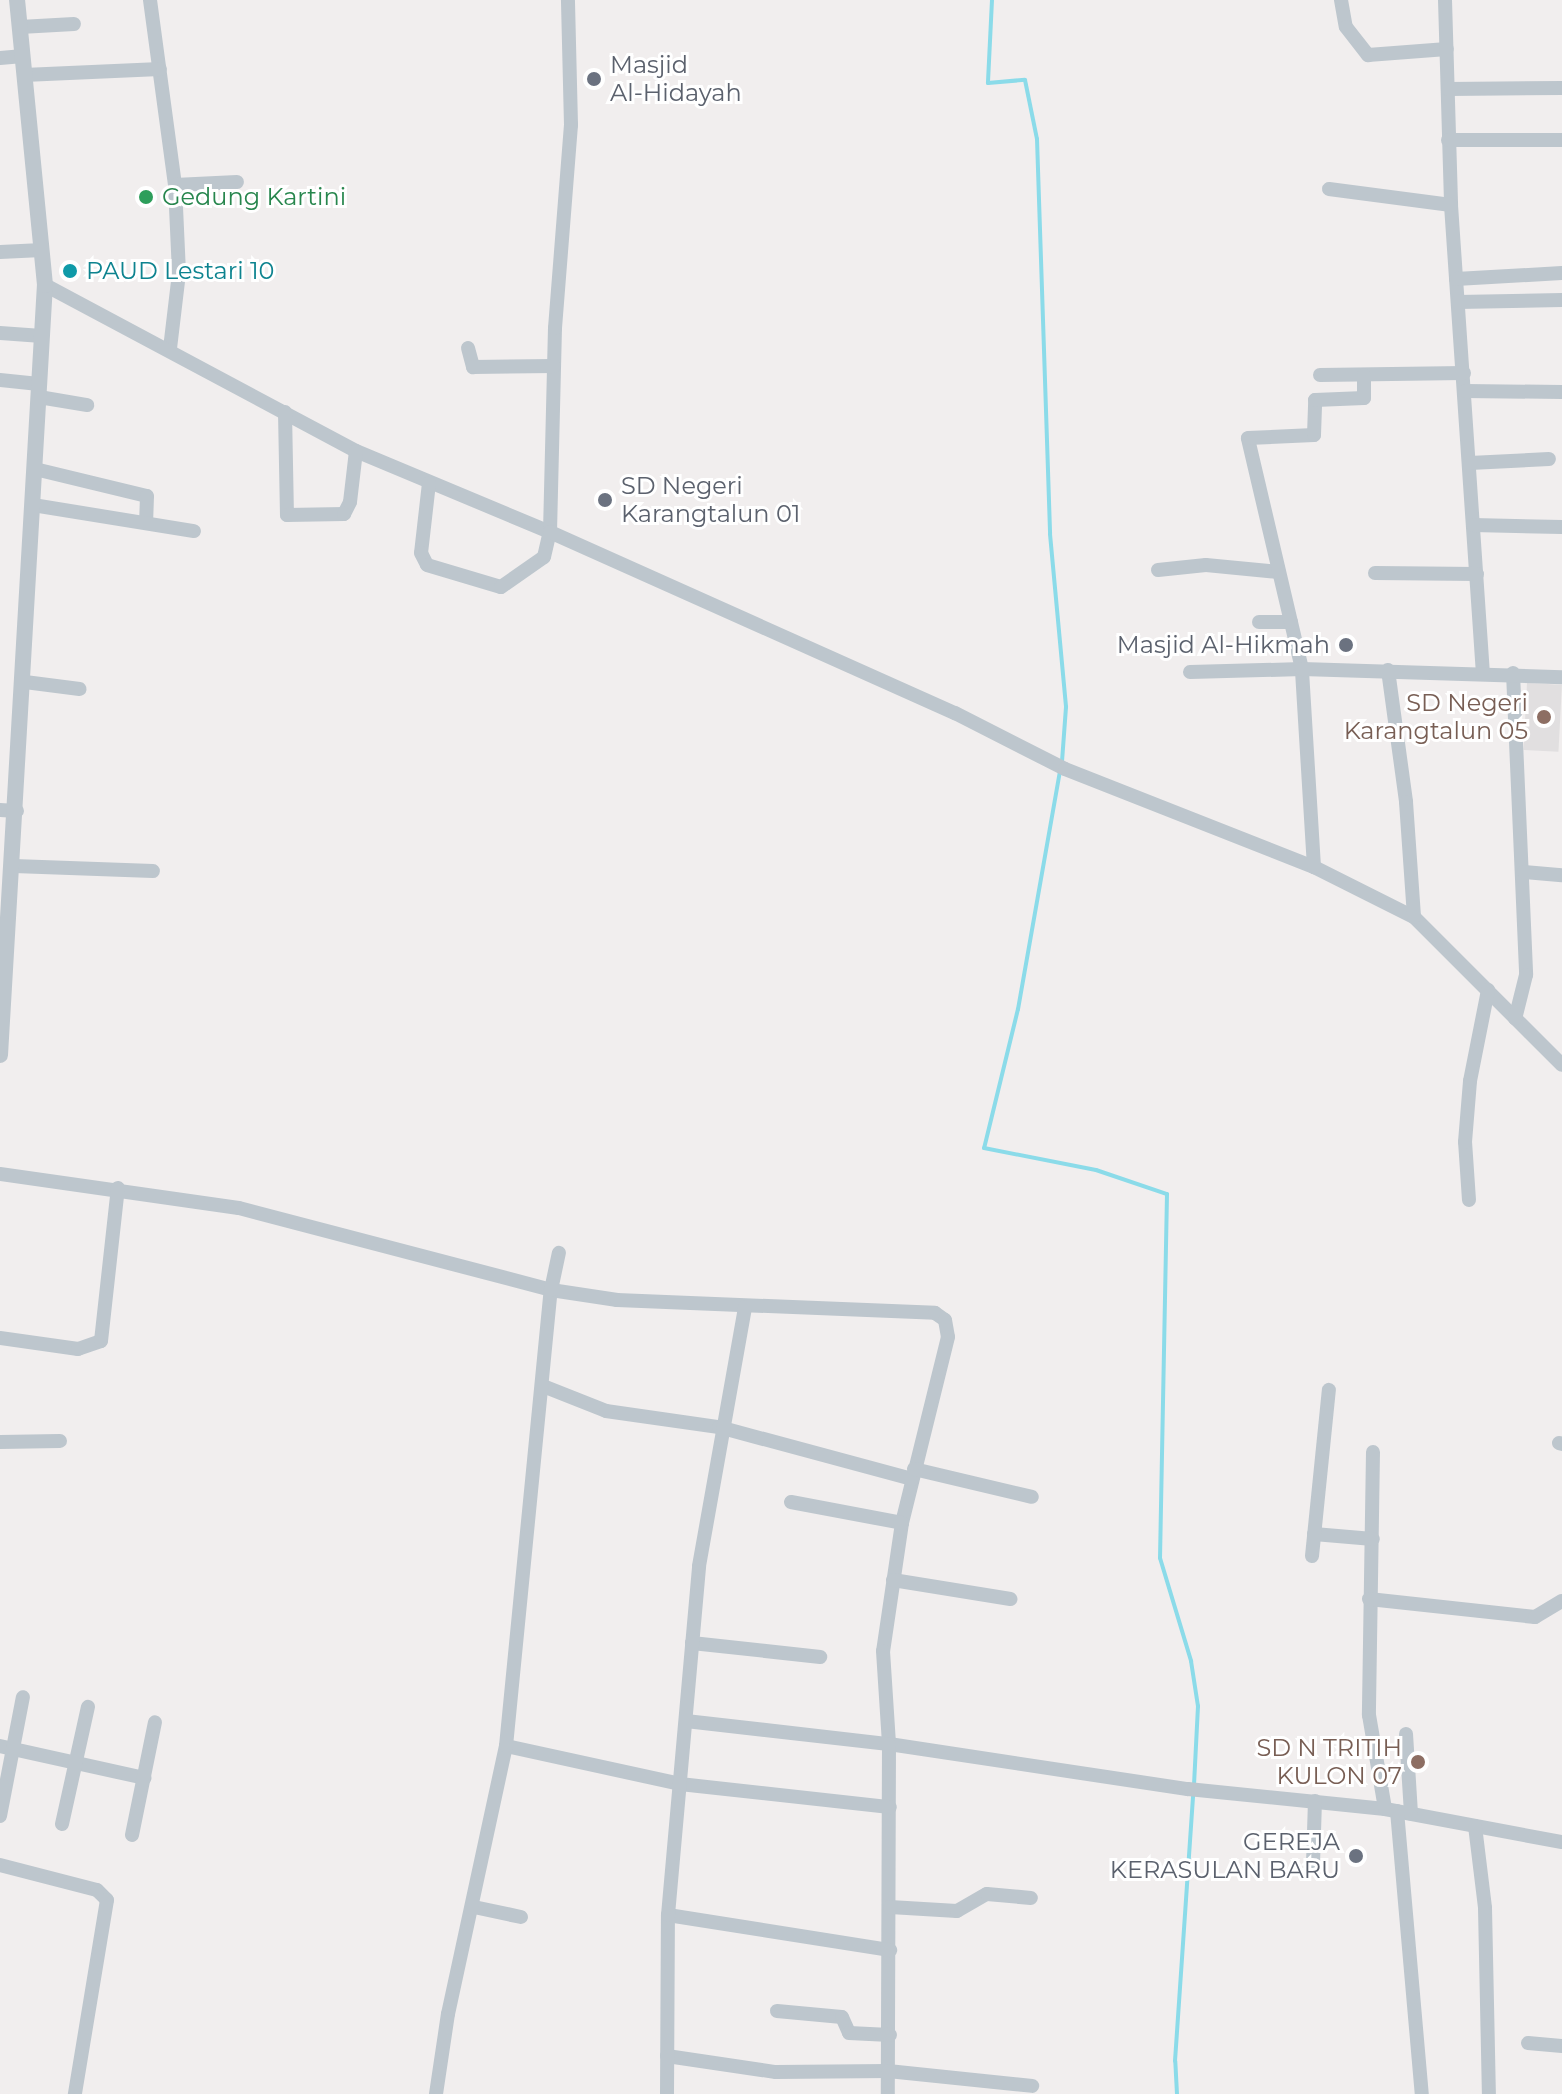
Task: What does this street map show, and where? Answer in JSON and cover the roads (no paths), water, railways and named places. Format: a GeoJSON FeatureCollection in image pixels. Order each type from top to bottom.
{"type":"FeatureCollection","features":[{"type":"Feature","properties":{"kind":"street"},"geometry":{"type":"LineString","coordinates":[[0,1055],[5,917],[14,866],[25,682],[45,285],[17,0]]}},
{"type":"Feature","properties":{"kind":"street"},"geometry":{"type":"LineString","coordinates":[[150,0],[175,185],[179,273],[170,349]]}},
{"type":"Feature","properties":{"kind":"street"},"geometry":{"type":"LineString","coordinates":[[429,483],[421,553],[423,562],[435,569],[501,587],[544,557],[550,532],[554,366],[571,125],[568,0]]}},
{"type":"Feature","properties":{"kind":"street"},"geometry":{"type":"LineString","coordinates":[[1341,0],[1346,27],[1368,55],[1447,49]]}},
{"type":"Feature","properties":{"kind":"street"},"geometry":{"type":"LineString","coordinates":[[1445,0],[1451,205],[1483,671]]}},
{"type":"Feature","properties":{"kind":"street"},"geometry":{"type":"LineString","coordinates":[[20,27],[74,24]]}},
{"type":"Feature","properties":{"kind":"street"},"geometry":{"type":"LineString","coordinates":[[0,58],[23,56]]}},
{"type":"Feature","properties":{"kind":"street"},"geometry":{"type":"LineString","coordinates":[[24,75],[160,69]]}},
{"type":"Feature","properties":{"kind":"street"},"geometry":{"type":"LineString","coordinates":[[1448,89],[1562,88]]}},
{"type":"Feature","properties":{"kind":"street"},"geometry":{"type":"LineString","coordinates":[[1448,140],[1562,140]]}},
{"type":"Feature","properties":{"kind":"street"},"geometry":{"type":"LineString","coordinates":[[175,185],[237,182]]}},
{"type":"Feature","properties":{"kind":"street"},"geometry":{"type":"LineString","coordinates":[[1329,189],[1451,205]]}},
{"type":"Feature","properties":{"kind":"street"},"geometry":{"type":"LineString","coordinates":[[0,252],[42,250]]}},
{"type":"Feature","properties":{"kind":"street"},"geometry":{"type":"LineString","coordinates":[[1456,279],[1562,273]]}},
{"type":"Feature","properties":{"kind":"street"},"geometry":{"type":"LineString","coordinates":[[45,285],[356,451],[550,532],[955,713],[1059,766],[1314,867],[1414,917],[1562,1065]]}},
{"type":"Feature","properties":{"kind":"street"},"geometry":{"type":"LineString","coordinates":[[1458,302],[1562,300]]}},
{"type":"Feature","properties":{"kind":"street"},"geometry":{"type":"LineString","coordinates":[[0,333],[42,336]]}},
{"type":"Feature","properties":{"kind":"street"},"geometry":{"type":"LineString","coordinates":[[468,348],[473,367],[554,366]]}},
{"type":"Feature","properties":{"kind":"street"},"geometry":{"type":"LineString","coordinates":[[1320,375],[1464,373]]}},
{"type":"Feature","properties":{"kind":"street"},"geometry":{"type":"LineString","coordinates":[[1314,867],[1302,669],[1248,438],[1314,435],[1315,400],[1364,398],[1364,375]]}},
{"type":"Feature","properties":{"kind":"street"},"geometry":{"type":"LineString","coordinates":[[0,380],[87,405]]}},
{"type":"Feature","properties":{"kind":"street"},"geometry":{"type":"LineString","coordinates":[[1465,391],[1562,392]]}},
{"type":"Feature","properties":{"kind":"street"},"geometry":{"type":"LineString","coordinates":[[285,412],[287,515],[344,514],[356,451]]}},
{"type":"Feature","properties":{"kind":"street"},"geometry":{"type":"LineString","coordinates":[[1470,463],[1549,459]]}},
{"type":"Feature","properties":{"kind":"street"},"geometry":{"type":"LineString","coordinates":[[35,469],[147,496],[146,522]]}},
{"type":"Feature","properties":{"kind":"street"},"geometry":{"type":"LineString","coordinates":[[33,505],[194,531]]}},
{"type":"Feature","properties":{"kind":"street"},"geometry":{"type":"LineString","coordinates":[[1473,525],[1562,527]]}},
{"type":"Feature","properties":{"kind":"street"},"geometry":{"type":"LineString","coordinates":[[1158,570],[1206,565],[1279,572]]}},
{"type":"Feature","properties":{"kind":"street"},"geometry":{"type":"LineString","coordinates":[[1375,573],[1477,574]]}},
{"type":"Feature","properties":{"kind":"street"},"geometry":{"type":"LineString","coordinates":[[1259,622],[1291,622]]}},
{"type":"Feature","properties":{"kind":"street"},"geometry":{"type":"LineString","coordinates":[[1190,672],[1302,669],[1483,671],[1562,677]]}},
{"type":"Feature","properties":{"kind":"street"},"geometry":{"type":"LineString","coordinates":[[1388,670],[1406,802],[1414,917]]}},
{"type":"Feature","properties":{"kind":"street"},"geometry":{"type":"LineString","coordinates":[[1513,673],[1524,872],[1526,975],[1515,1019]]}},
{"type":"Feature","properties":{"kind":"street"},"geometry":{"type":"LineString","coordinates":[[25,682],[80,689]]}},
{"type":"Feature","properties":{"kind":"street"},"geometry":{"type":"LineString","coordinates":[[0,810],[17,811]]}},
{"type":"Feature","properties":{"kind":"street"},"geometry":{"type":"LineString","coordinates":[[14,866],[153,871]]}},
{"type":"Feature","properties":{"kind":"street"},"geometry":{"type":"LineString","coordinates":[[1524,872],[1562,875]]}},
{"type":"Feature","properties":{"kind":"street"},"geometry":{"type":"LineString","coordinates":[[1469,1200],[1465,1142],[1470,1081],[1488,990]]}},
{"type":"Feature","properties":{"kind":"street"},"geometry":{"type":"LineString","coordinates":[[0,1174],[118,1188],[253,1211],[551,1290],[745,1307],[935,1313],[945,1320],[948,1337],[902,1523],[883,1651],[890,1807],[888,2094]]}},
{"type":"Feature","properties":{"kind":"street"},"geometry":{"type":"LineString","coordinates":[[0,1338],[78,1349],[101,1341],[118,1188]]}},
{"type":"Feature","properties":{"kind":"street"},"geometry":{"type":"LineString","coordinates":[[436,2094],[506,1746],[551,1290],[559,1253]]}},
{"type":"Feature","properties":{"kind":"street"},"geometry":{"type":"LineString","coordinates":[[667,2094],[668,1915],[692,1643],[719,1427],[745,1307]]}},
{"type":"Feature","properties":{"kind":"street"},"geometry":{"type":"LineString","coordinates":[[543,1386],[606,1411],[719,1427],[913,1474],[1032,1497]]}},
{"type":"Feature","properties":{"kind":"street"},"geometry":{"type":"LineString","coordinates":[[1312,1556],[1329,1390]]}},
{"type":"Feature","properties":{"kind":"street"},"geometry":{"type":"LineString","coordinates":[[0,1442],[60,1441]]}},
{"type":"Feature","properties":{"kind":"street"},"geometry":{"type":"LineString","coordinates":[[1373,1452],[1369,1715],[1398,1811]]}},
{"type":"Feature","properties":{"kind":"street"},"geometry":{"type":"LineString","coordinates":[[791,1502],[902,1523]]}},
{"type":"Feature","properties":{"kind":"street"},"geometry":{"type":"LineString","coordinates":[[1314,1534],[1373,1539]]}},
{"type":"Feature","properties":{"kind":"street"},"geometry":{"type":"LineString","coordinates":[[893,1580],[1010,1599]]}},
{"type":"Feature","properties":{"kind":"street"},"geometry":{"type":"LineString","coordinates":[[1369,1599],[1535,1617],[1562,1601]]}},
{"type":"Feature","properties":{"kind":"street"},"geometry":{"type":"LineString","coordinates":[[692,1643],[820,1657]]}},
{"type":"Feature","properties":{"kind":"street"},"geometry":{"type":"LineString","coordinates":[[0,1816],[6,1748],[23,1697]]}},
{"type":"Feature","properties":{"kind":"street"},"geometry":{"type":"LineString","coordinates":[[62,1824],[88,1707]]}},
{"type":"Feature","properties":{"kind":"street"},"geometry":{"type":"LineString","coordinates":[[686,1721],[889,1744],[1195,1790],[1398,1811],[1562,1842]]}},
{"type":"Feature","properties":{"kind":"street"},"geometry":{"type":"LineString","coordinates":[[132,1835],[155,1722]]}},
{"type":"Feature","properties":{"kind":"street"},"geometry":{"type":"LineString","coordinates":[[1406,1734],[1398,1811],[1422,2094]]}},
{"type":"Feature","properties":{"kind":"street"},"geometry":{"type":"LineString","coordinates":[[506,1746],[680,1784],[890,1807]]}},
{"type":"Feature","properties":{"kind":"street"},"geometry":{"type":"LineString","coordinates":[[6,1748],[144,1778]]}},
{"type":"Feature","properties":{"kind":"street"},"geometry":{"type":"LineString","coordinates":[[1313,1864],[1315,1801]]}},
{"type":"Feature","properties":{"kind":"street"},"geometry":{"type":"LineString","coordinates":[[1475,1826],[1485,1908],[1489,2094]]}},
{"type":"Feature","properties":{"kind":"street"},"geometry":{"type":"LineString","coordinates":[[0,1865],[94,1889],[107,1900],[75,2094]]}},
{"type":"Feature","properties":{"kind":"street"},"geometry":{"type":"LineString","coordinates":[[890,1907],[957,1911],[987,1894],[1031,1898]]}},
{"type":"Feature","properties":{"kind":"street"},"geometry":{"type":"LineString","coordinates":[[474,1907],[521,1917]]}},
{"type":"Feature","properties":{"kind":"street"},"geometry":{"type":"LineString","coordinates":[[668,1915],[890,1950]]}},
{"type":"Feature","properties":{"kind":"street"},"geometry":{"type":"LineString","coordinates":[[777,2011],[842,2017],[849,2033],[890,2035]]}},
{"type":"Feature","properties":{"kind":"street"},"geometry":{"type":"LineString","coordinates":[[1528,2043],[1562,2046]]}},
{"type":"Feature","properties":{"kind":"street"},"geometry":{"type":"LineString","coordinates":[[667,2056],[776,2072],[888,2071],[1032,2086]]}},
{"type":"Feature","properties":{"kind":"waterway"},"geometry":{"type":"LineString","coordinates":[[992,0],[988,83],[1025,80],[1037,139],[1050,534],[1066,707],[1062,762]]}},
{"type":"Feature","properties":{"kind":"waterway"},"geometry":{"type":"LineString","coordinates":[[1060,771],[1018,1009],[984,1148],[1096,1170],[1167,1194],[1160,1558],[1191,1661],[1198,1706],[1194,1786]]}},
{"type":"Feature","properties":{"kind":"waterway"},"geometry":{"type":"LineString","coordinates":[[1177,2094],[1175,2061],[1193,1794]]}},
{"type":"Feature","properties":{"kind":"place","name":"Masjid Al-Hidayah"},"geometry":{"type":"Point","coordinates":[594,79]}},
{"type":"Feature","properties":{"kind":"place","name":"Gedung Kartini"},"geometry":{"type":"Point","coordinates":[146,197]}},
{"type":"Feature","properties":{"kind":"place","name":"PAUD Lestari 10"},"geometry":{"type":"Point","coordinates":[70,271]}},
{"type":"Feature","properties":{"kind":"place","name":"SD Negeri Karangtalun 01"},"geometry":{"type":"Point","coordinates":[605,500]}},
{"type":"Feature","properties":{"kind":"place","name":"Masjid Al-Hikmah"},"geometry":{"type":"Point","coordinates":[1346,645]}},
{"type":"Feature","properties":{"kind":"place","name":"SD Negeri Karangtalun 05"},"geometry":{"type":"Point","coordinates":[1544,717]}},
{"type":"Feature","properties":{"kind":"place","name":"SD N TRITIH KULON 07"},"geometry":{"type":"Point","coordinates":[1418,1762]}},
{"type":"Feature","properties":{"kind":"place","name":"GEREJA KERASULAN BARU"},"geometry":{"type":"Point","coordinates":[1356,1856]}}]}
